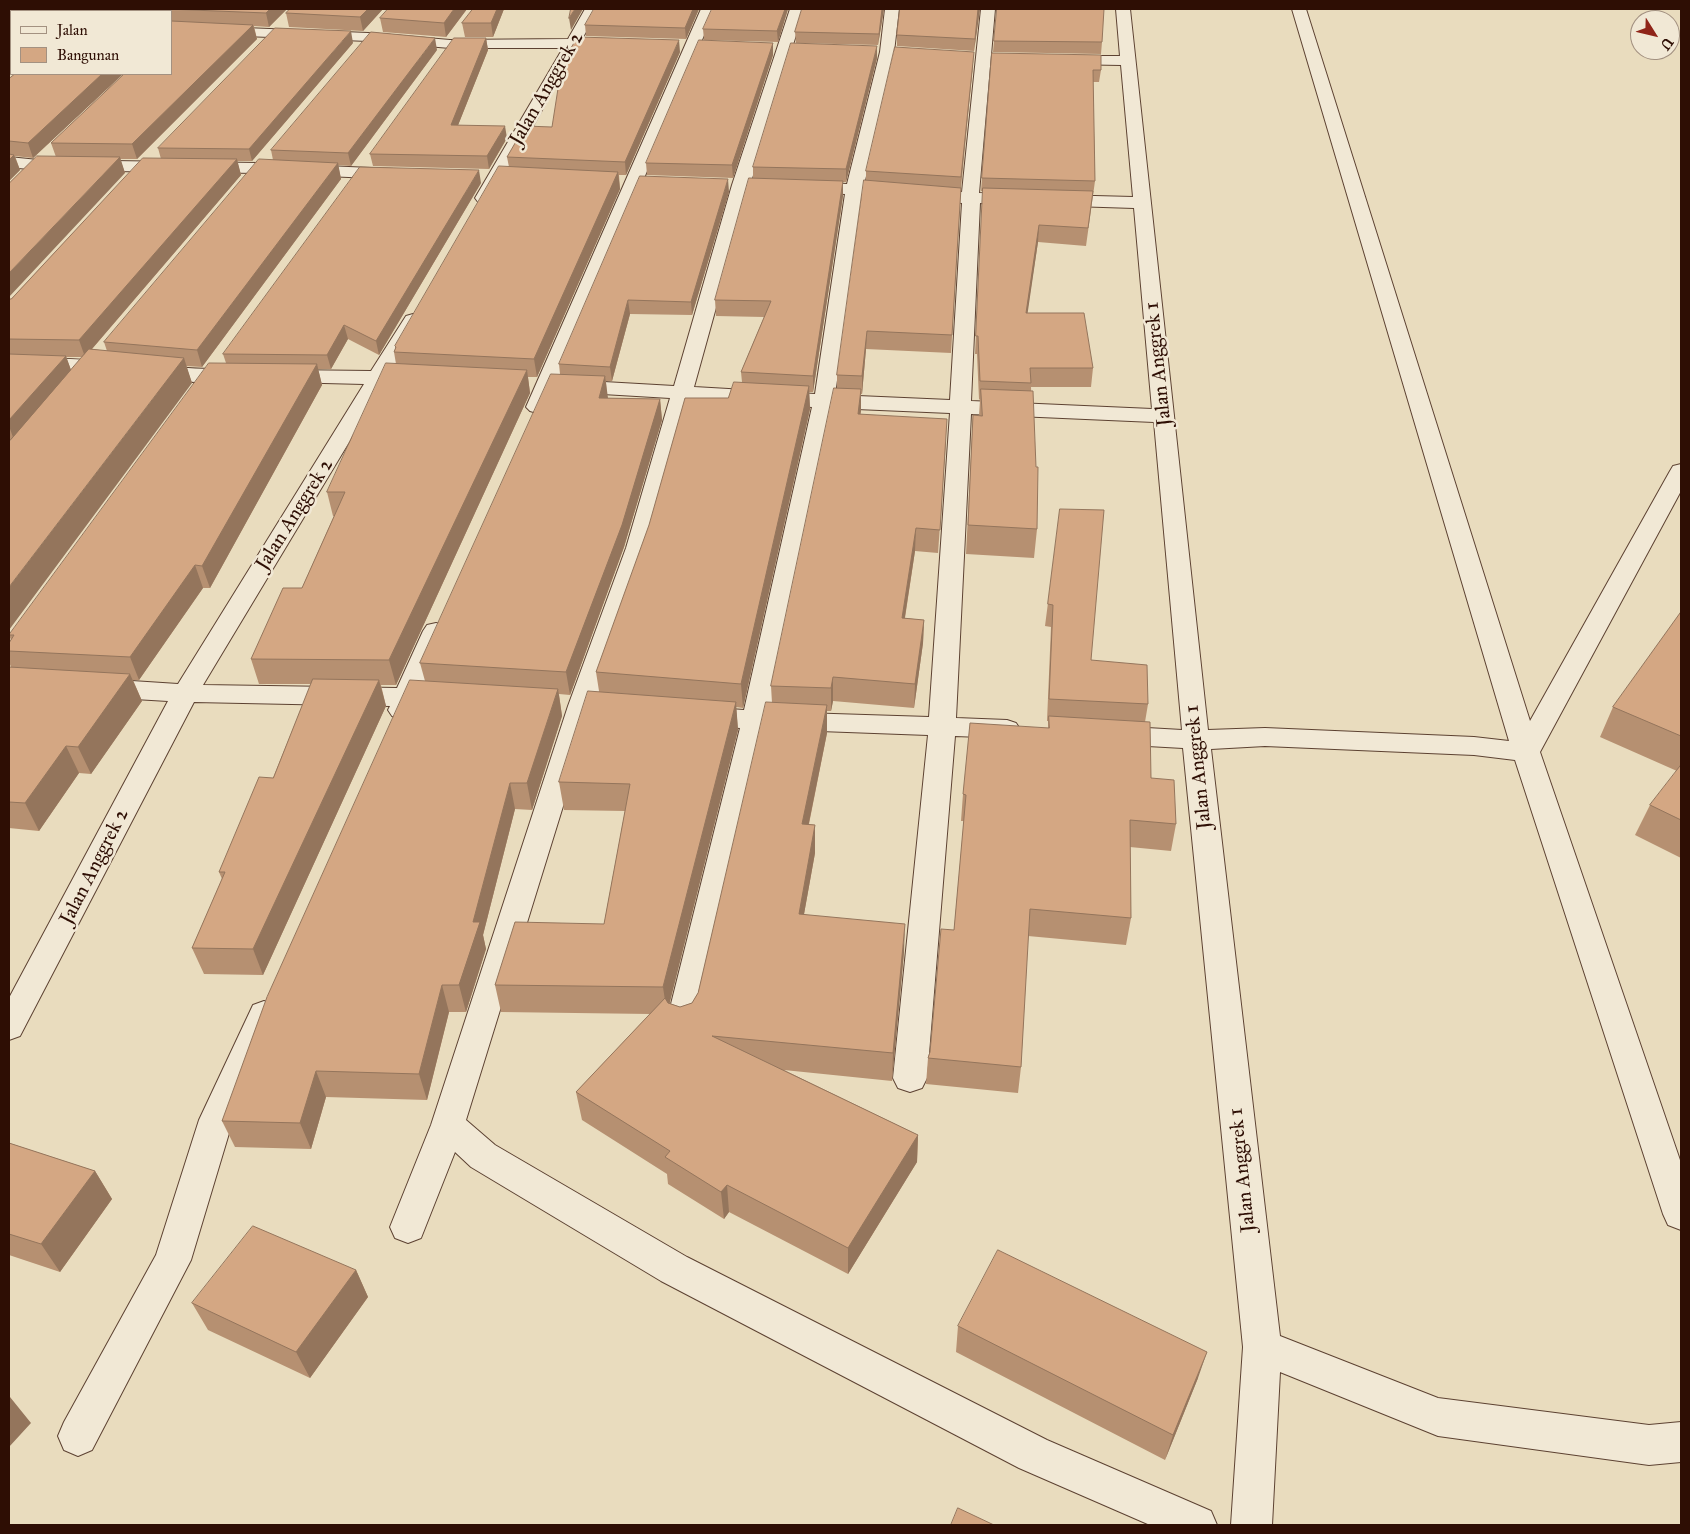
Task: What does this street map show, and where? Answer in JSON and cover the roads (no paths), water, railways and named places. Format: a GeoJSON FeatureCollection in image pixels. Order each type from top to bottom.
{"type":"FeatureCollection","features":[{"type":"Feature","properties":{"kind":"street","name":"Jalan Anggrek 2"},"geometry":{"type":"LineString","coordinates":[[473,217],[592,9]]}},
{"type":"Feature","properties":{"kind":"street"},"geometry":{"type":"LineString","coordinates":[[526,430],[537,385],[634,182],[708,9]]}},
{"type":"Feature","properties":{"kind":"street"},"geometry":{"type":"LineString","coordinates":[[408,1227],[448,1125],[581,706],[638,548],[741,185],[798,9]]}},
{"type":"Feature","properties":{"kind":"street"},"geometry":{"type":"LineString","coordinates":[[683,1020],[755,720],[824,401],[854,189],[887,52],[892,9]]}},
{"type":"Feature","properties":{"kind":"street"},"geometry":{"type":"LineString","coordinates":[[910,1078],[942,726],[972,209],[970,198],[981,58],[988,9]]}},
{"type":"Feature","properties":{"kind":"street","name":"Jalan Anggrek 1"},"geometry":{"type":"LineString","coordinates":[[1123,9],[1196,740],[1262,1346],[1251,1525]]}},
{"type":"Feature","properties":{"kind":"street"},"geometry":{"type":"LineString","coordinates":[[1299,9],[1526,752],[1681,1214]]}},
{"type":"Feature","properties":{"kind":"street"},"geometry":{"type":"LineString","coordinates":[[174,32],[198,14]]}},
{"type":"Feature","properties":{"kind":"street"},"geometry":{"type":"LineString","coordinates":[[259,49],[285,22]]}},
{"type":"Feature","properties":{"kind":"street"},"geometry":{"type":"LineString","coordinates":[[356,52],[380,23]]}},
{"type":"Feature","properties":{"kind":"street"},"geometry":{"type":"LineString","coordinates":[[438,60],[466,23]]}},
{"type":"Feature","properties":{"kind":"street"},"geometry":{"type":"LineString","coordinates":[[174,32],[368,37],[450,44],[603,43]]}},
{"type":"Feature","properties":{"kind":"street"},"geometry":{"type":"LineString","coordinates":[[672,46],[710,47]]}},
{"type":"Feature","properties":{"kind":"street"},"geometry":{"type":"LineString","coordinates":[[1052,59],[1128,61]]}},
{"type":"Feature","properties":{"kind":"street"},"geometry":{"type":"LineString","coordinates":[[23,178],[52,152]]}},
{"type":"Feature","properties":{"kind":"street"},"geometry":{"type":"LineString","coordinates":[[129,181],[156,153]]}},
{"type":"Feature","properties":{"kind":"street"},"geometry":{"type":"LineString","coordinates":[[245,183],[270,153]]}},
{"type":"Feature","properties":{"kind":"street"},"geometry":{"type":"LineString","coordinates":[[351,181],[368,157]]}},
{"type":"Feature","properties":{"kind":"street"},"geometry":{"type":"LineString","coordinates":[[9,162],[38,165],[258,168],[351,181],[412,174]]}},
{"type":"Feature","properties":{"kind":"street"},"geometry":{"type":"LineString","coordinates":[[788,186],[970,198],[1143,202]]}},
{"type":"Feature","properties":{"kind":"street","name":"Jalan Anggrek 2"},"geometry":{"type":"LineString","coordinates":[[9,1027],[51,951],[185,693],[424,301]]}},
{"type":"Feature","properties":{"kind":"street"},"geometry":{"type":"LineString","coordinates":[[9,363],[91,365],[209,376],[409,378]]}},
{"type":"Feature","properties":{"kind":"street"},"geometry":{"type":"LineString","coordinates":[[537,385],[824,401],[960,405],[1164,416]]}},
{"type":"Feature","properties":{"kind":"street"},"geometry":{"type":"LineString","coordinates":[[1526,752],[1681,473]]}},
{"type":"Feature","properties":{"kind":"street"},"geometry":{"type":"LineString","coordinates":[[391,732],[447,607]]}},
{"type":"Feature","properties":{"kind":"street"},"geometry":{"type":"LineString","coordinates":[[77,687],[185,693],[407,696],[465,699]]}},
{"type":"Feature","properties":{"kind":"street"},"geometry":{"type":"LineString","coordinates":[[552,704],[610,708]]}},
{"type":"Feature","properties":{"kind":"street"},"geometry":{"type":"LineString","coordinates":[[678,714],[755,720],[1030,731]]}},
{"type":"Feature","properties":{"kind":"street"},"geometry":{"type":"LineString","coordinates":[[1088,734],[1196,740],[1265,737],[1474,746],[1526,752]]}},
{"type":"Feature","properties":{"kind":"street"},"geometry":{"type":"LineString","coordinates":[[78,1436],[173,1260],[216,1120],[273,994]]}},
{"type":"Feature","properties":{"kind":"street"},"geometry":{"type":"LineString","coordinates":[[448,1125],[483,1156],[674,1269],[1033,1454],[1197,1525]]}},
{"type":"Feature","properties":{"kind":"street"},"geometry":{"type":"LineString","coordinates":[[1262,1346],[1438,1416],[1665,1443]]}}]}
